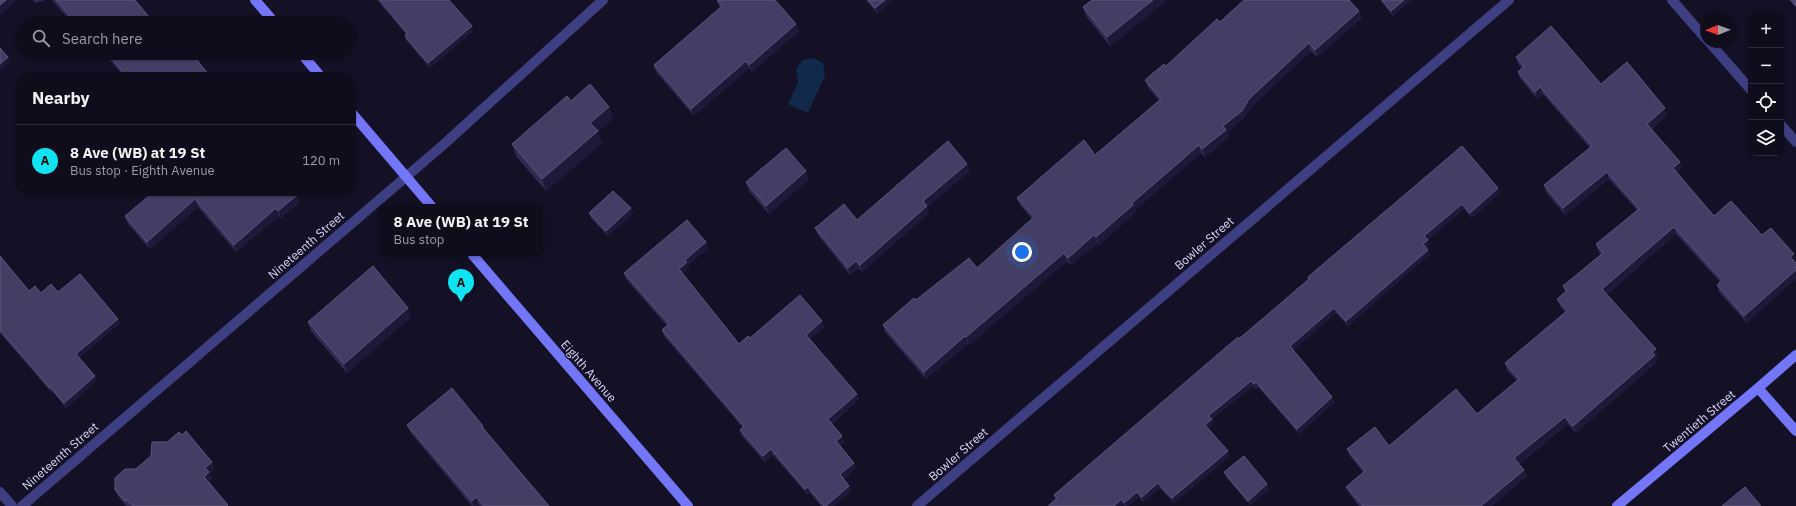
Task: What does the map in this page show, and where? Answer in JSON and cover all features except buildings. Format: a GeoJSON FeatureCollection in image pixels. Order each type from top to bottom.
{"type":"FeatureCollection","features":[{"type":"Feature","properties":{"kind":"street"},"geometry":{"type":"LineString","coordinates":[[255,0],[269,16]]}},
{"type":"Feature","properties":{"kind":"street","name":"Nineteenth Street"},"geometry":{"type":"LineString","coordinates":[[22,506],[406,177],[603,0]]}},
{"type":"Feature","properties":{"kind":"street","name":"Bowler Street"},"geometry":{"type":"LineString","coordinates":[[917,506],[1509,0]]}},
{"type":"Feature","properties":{"kind":"street"},"geometry":{"type":"LineString","coordinates":[[1672,0],[1700,32]]}},
{"type":"Feature","properties":{"kind":"street"},"geometry":{"type":"LineString","coordinates":[[1714,48],[1748,87]]}},
{"type":"Feature","properties":{"kind":"street"},"geometry":{"type":"LineString","coordinates":[[307,60],[317,72]]}},
{"type":"Feature","properties":{"kind":"street"},"geometry":{"type":"LineString","coordinates":[[356,118],[429,204]]}},
{"type":"Feature","properties":{"kind":"street"},"geometry":{"type":"LineString","coordinates":[[1784,128],[1796,142]]}},
{"type":"Feature","properties":{"kind":"street","name":"Eighth Avenue"},"geometry":{"type":"LineString","coordinates":[[474,256],[688,506]]}},
{"type":"Feature","properties":{"kind":"street","name":"Twentieth Street"},"geometry":{"type":"LineString","coordinates":[[1617,506],[1796,355]]}},
{"type":"Feature","properties":{"kind":"street"},"geometry":{"type":"LineString","coordinates":[[1758,388],[1796,431]]}},
{"type":"Feature","properties":{"kind":"street"},"geometry":{"type":"LineString","coordinates":[[0,492],[12,506]]}},
{"type":"Feature","properties":{"kind":"water"},"geometry":{"type":"Polygon","coordinates":[[[814,58],[823,63],[825,75],[808,113],[788,104],[798,83],[796,69],[803,60],[814,58]]]}},
{"type":"Feature","properties":{"kind":"place","name":"8 Ave (WB) at 19 St"},"geometry":{"type":"Point","coordinates":[461,302]}}]}
